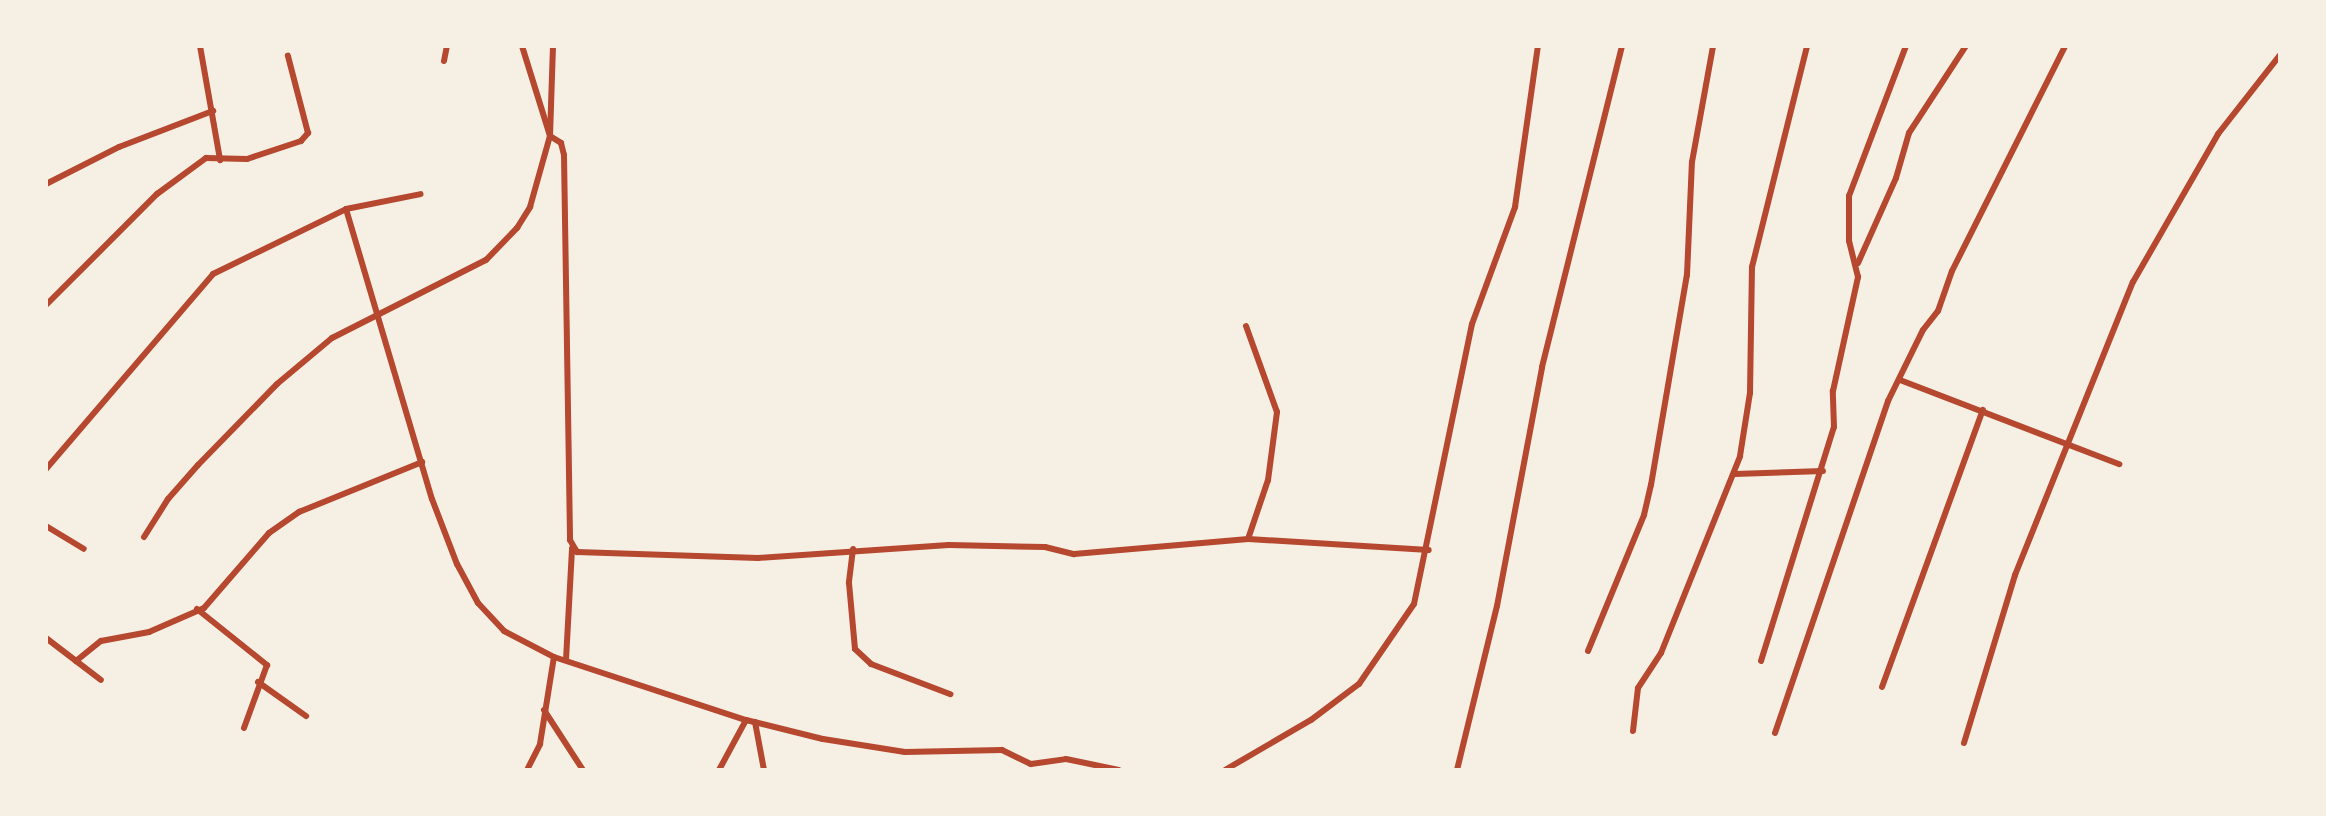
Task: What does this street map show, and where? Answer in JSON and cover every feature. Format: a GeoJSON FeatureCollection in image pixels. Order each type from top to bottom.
{"type":"FeatureCollection","features":[{"type":"Feature","properties":{"kind":"street"},"geometry":{"type":"LineString","coordinates":[[200,46],[220,160]]}},
{"type":"Feature","properties":{"kind":"street"},"geometry":{"type":"LineString","coordinates":[[444,61],[447,46]]}},
{"type":"Feature","properties":{"kind":"street"},"geometry":{"type":"LineString","coordinates":[[522,46],[550,136],[561,143],[564,155],[572,548],[566,660]]}},
{"type":"Feature","properties":{"kind":"street"},"geometry":{"type":"LineString","coordinates":[[144,537],[168,499],[277,384],[332,338],[377,311],[486,260],[502,245],[530,207],[550,136],[553,46]]}},
{"type":"Feature","properties":{"kind":"street"},"geometry":{"type":"LineString","coordinates":[[1225,770],[1311,720],[1359,684],[1410,612],[1429,550],[1472,324],[1515,207],[1538,46]]}},
{"type":"Feature","properties":{"kind":"street"},"geometry":{"type":"LineString","coordinates":[[1457,770],[1497,606],[1542,367],[1622,46]]}},
{"type":"Feature","properties":{"kind":"street"},"geometry":{"type":"LineString","coordinates":[[1588,651],[1644,515],[1651,485],[1687,275],[1692,162],[1713,46]]}},
{"type":"Feature","properties":{"kind":"street"},"geometry":{"type":"LineString","coordinates":[[1633,731],[1638,688],[1661,653],[1735,474],[1750,393],[1752,267],[1807,46]]}},
{"type":"Feature","properties":{"kind":"street"},"geometry":{"type":"LineString","coordinates":[[1858,263],[1849,241],[1849,196],[1906,46]]}},
{"type":"Feature","properties":{"kind":"street"},"geometry":{"type":"LineString","coordinates":[[1761,661],[1823,471],[1834,427],[1833,391],[1858,263],[1896,178],[1909,133],[1966,46]]}},
{"type":"Feature","properties":{"kind":"street"},"geometry":{"type":"LineString","coordinates":[[1775,733],[1888,401],[2065,46]]}},
{"type":"Feature","properties":{"kind":"street"},"geometry":{"type":"LineString","coordinates":[[46,305],[157,194],[206,158],[247,159],[301,141],[308,133],[288,56]]}},
{"type":"Feature","properties":{"kind":"street"},"geometry":{"type":"LineString","coordinates":[[1964,743],[2015,575],[2133,282],[2218,134],[2279,57]]}},
{"type":"Feature","properties":{"kind":"street"},"geometry":{"type":"LineString","coordinates":[[46,184],[119,147],[213,111]]}},
{"type":"Feature","properties":{"kind":"street"},"geometry":{"type":"LineString","coordinates":[[46,469],[213,274],[346,209],[421,194]]}},
{"type":"Feature","properties":{"kind":"street"},"geometry":{"type":"LineString","coordinates":[[346,209],[422,462],[457,564],[478,603],[512,637],[554,657],[755,722],[905,752],[1002,750],[1031,764],[1066,759],[1119,770]]}},
{"type":"Feature","properties":{"kind":"street"},"geometry":{"type":"LineString","coordinates":[[1246,326],[1277,412],[1268,480],[1248,539]]}},
{"type":"Feature","properties":{"kind":"street"},"geometry":{"type":"LineString","coordinates":[[1900,380],[2119,464]]}},
{"type":"Feature","properties":{"kind":"street"},"geometry":{"type":"LineString","coordinates":[[1882,687],[1983,410]]}},
{"type":"Feature","properties":{"kind":"street"},"geometry":{"type":"LineString","coordinates":[[76,661],[101,641],[149,632],[207,605],[282,523],[422,462]]}},
{"type":"Feature","properties":{"kind":"street"},"geometry":{"type":"LineString","coordinates":[[1735,474],[1823,471]]}},
{"type":"Feature","properties":{"kind":"street"},"geometry":{"type":"LineString","coordinates":[[46,526],[84,549]]}},
{"type":"Feature","properties":{"kind":"street"},"geometry":{"type":"LineString","coordinates":[[572,548],[583,553],[758,558],[853,549],[1045,547],[1074,554],[1248,539],[1429,550]]}},
{"type":"Feature","properties":{"kind":"street"},"geometry":{"type":"LineString","coordinates":[[853,549],[849,583],[855,649],[871,664],[950,694]]}},
{"type":"Feature","properties":{"kind":"street"},"geometry":{"type":"LineString","coordinates":[[197,609],[264,661],[268,671],[258,682],[244,728]]}},
{"type":"Feature","properties":{"kind":"street"},"geometry":{"type":"LineString","coordinates":[[46,638],[101,680]]}},
{"type":"Feature","properties":{"kind":"street"},"geometry":{"type":"LineString","coordinates":[[527,770],[540,744],[554,657]]}},
{"type":"Feature","properties":{"kind":"street"},"geometry":{"type":"LineString","coordinates":[[258,682],[306,716]]}},
{"type":"Feature","properties":{"kind":"street"},"geometry":{"type":"LineString","coordinates":[[544,710],[583,770]]}},
{"type":"Feature","properties":{"kind":"street"},"geometry":{"type":"LineString","coordinates":[[719,770],[746,720]]}},
{"type":"Feature","properties":{"kind":"street"},"geometry":{"type":"LineString","coordinates":[[755,722],[764,770]]}}]}
